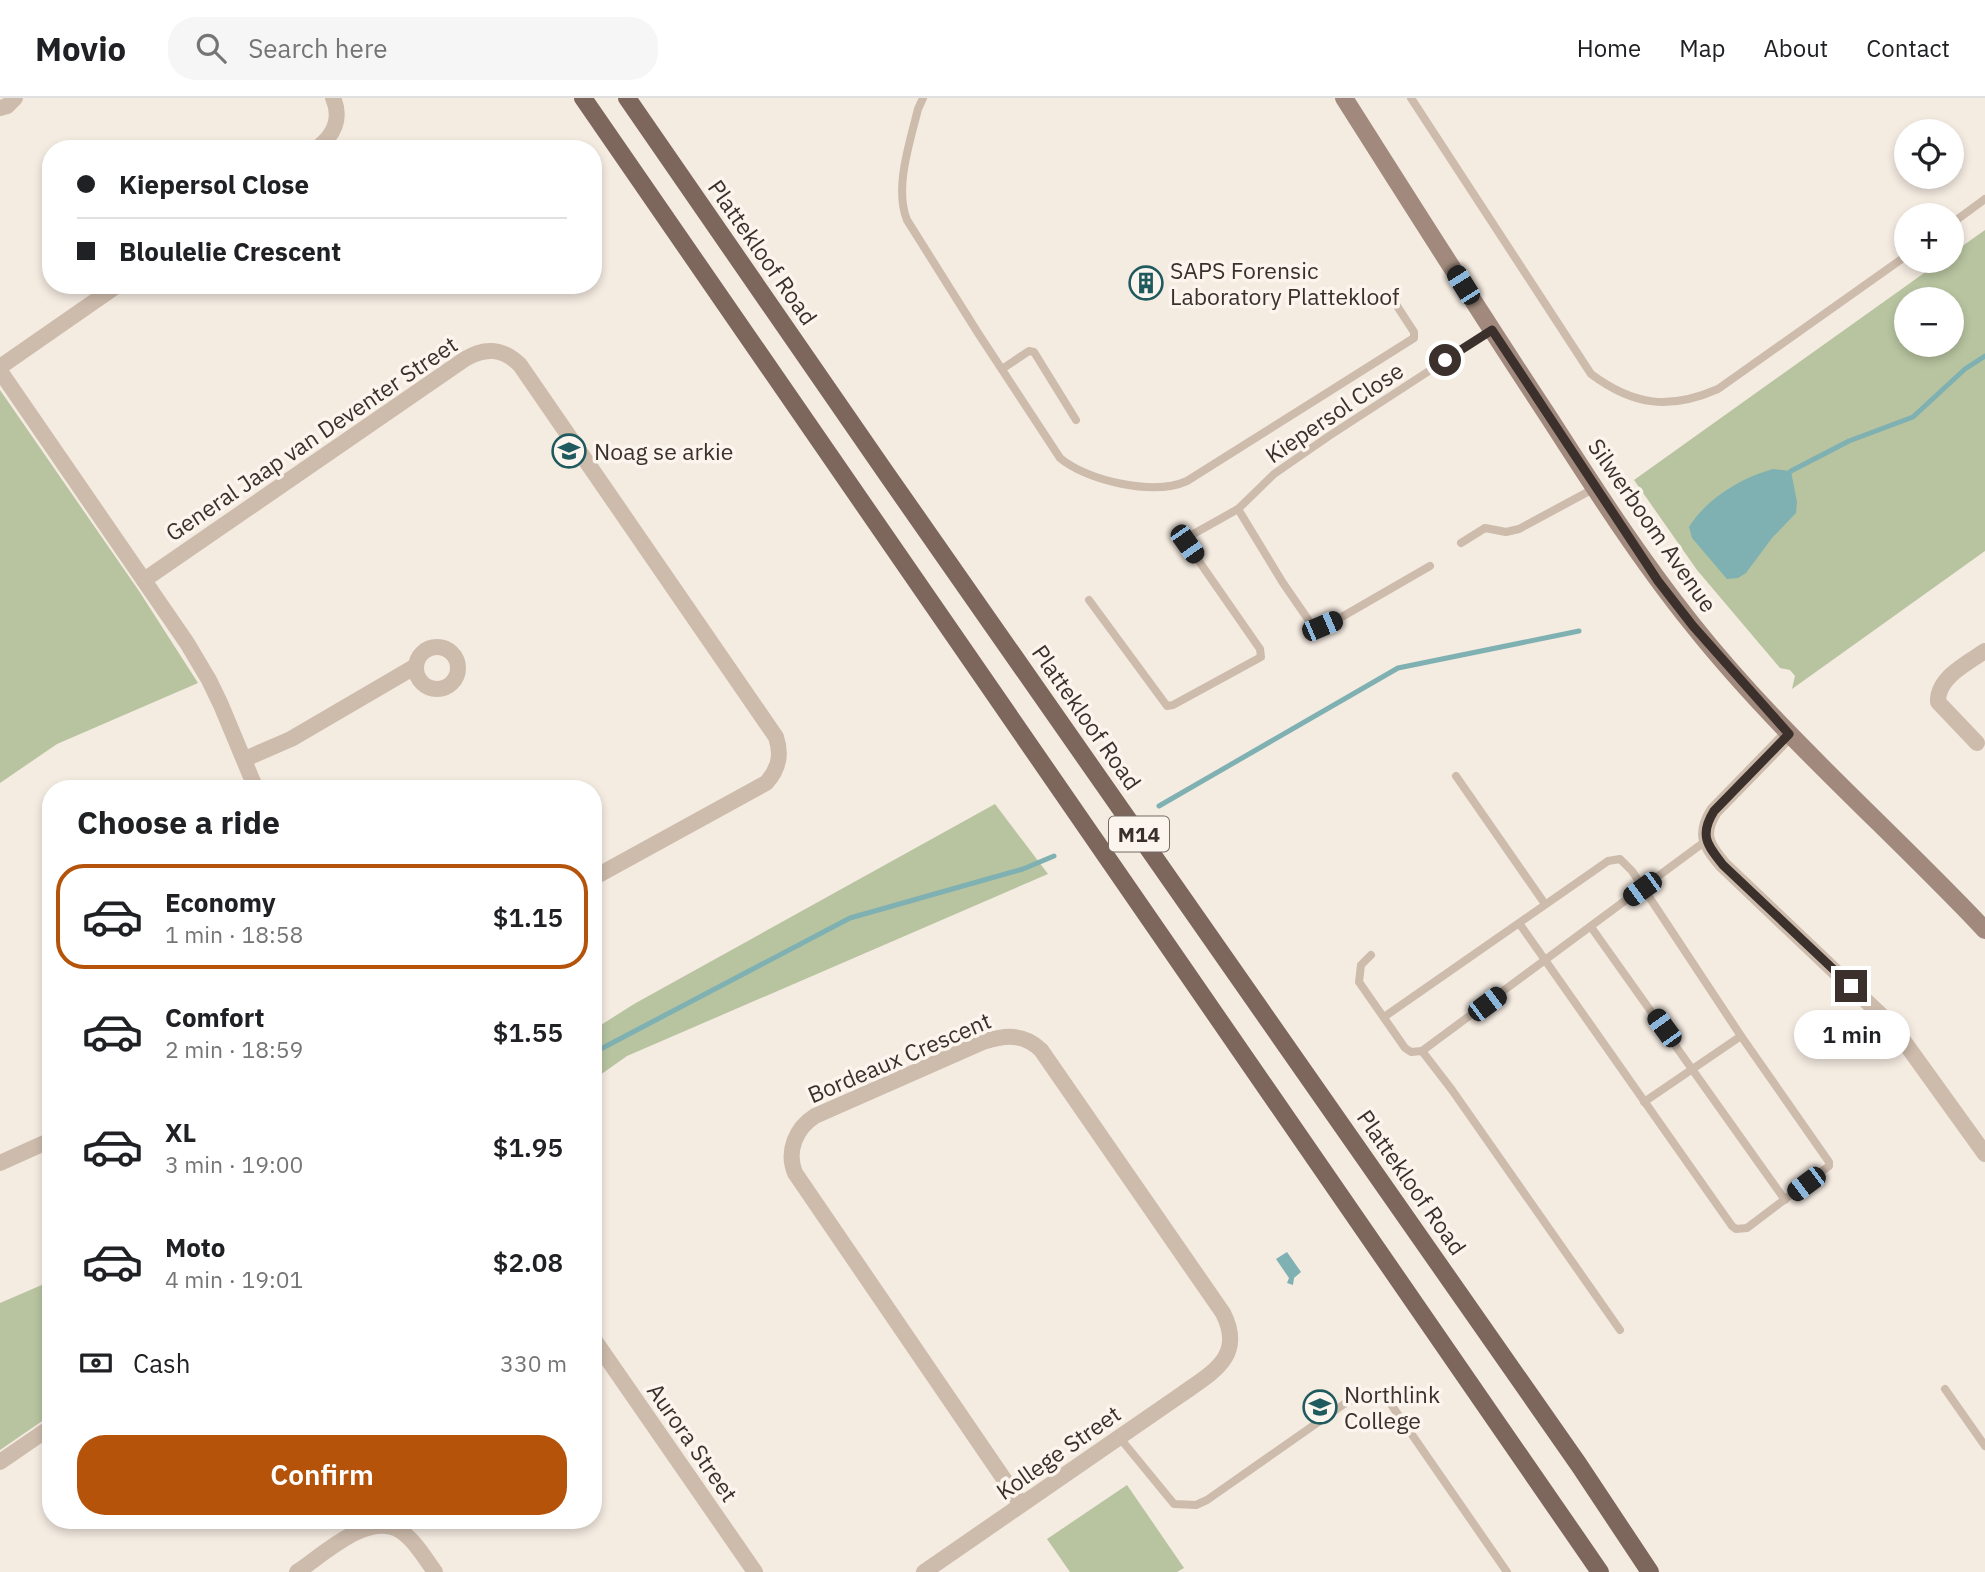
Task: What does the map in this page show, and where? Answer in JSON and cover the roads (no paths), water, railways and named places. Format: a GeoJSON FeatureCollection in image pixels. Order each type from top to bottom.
{"type":"FeatureCollection","features":[{"type":"Feature","properties":{"kind":"main road","name":"M14"},"geometry":{"type":"LineString","coordinates":[[583,98],[1600,1572]]}},
{"type":"Feature","properties":{"kind":"main road","name":"Plattekloof Road"},"geometry":{"type":"LineString","coordinates":[[627,98],[886,474],[1564,1443],[1650,1572]]}},
{"type":"Feature","properties":{"kind":"street"},"geometry":{"type":"LineString","coordinates":[[0,108],[7,106],[15,98]]}},
{"type":"Feature","properties":{"kind":"street"},"geometry":{"type":"LineString","coordinates":[[325,140],[332,133],[337,121],[337,106],[333,98]]}},
{"type":"Feature","properties":{"kind":"street","name":"Silwerboom Avenue"},"geometry":{"type":"LineString","coordinates":[[1344,98],[1492,330],[1658,581],[1693,626],[1789,734],[1903,845],[1985,930]]}},
{"type":"Feature","properties":{"kind":"street"},"geometry":{"type":"LineString","coordinates":[[105,294],[0,369],[209,680],[253,780]]}},
{"type":"Feature","properties":{"kind":"street","name":"General Jaap van Deventer Street"},"geometry":{"type":"LineString","coordinates":[[144,580],[474,353],[491,350],[503,352],[513,358],[776,737],[779,747],[776,769],[766,783],[602,872]]}},
{"type":"Feature","properties":{"kind":"street"},"geometry":{"type":"LineString","coordinates":[[1977,743],[1938,702],[1938,695],[1944,682],[1985,651]]}},
{"type":"Feature","properties":{"kind":"street"},"geometry":{"type":"LineString","coordinates":[[245,759],[291,739],[416,666]]}},
{"type":"Feature","properties":{"kind":"street"},"geometry":{"type":"LineString","coordinates":[[1789,734],[1714,811],[1707,823],[1710,848],[1723,865],[1830,965],[1900,1036],[1985,1154]]}},
{"type":"Feature","properties":{"kind":"street","name":"Bordeaux Crescent"},"geometry":{"type":"LineString","coordinates":[[1021,1504],[795,1173],[791,1162],[792,1150],[800,1128],[806,1122],[1000,1036],[1013,1035],[1033,1042],[1223,1313],[1231,1338],[1229,1350],[1217,1368]]}},
{"type":"Feature","properties":{"kind":"street"},"geometry":{"type":"LineString","coordinates":[[0,1163],[42,1144]]}},
{"type":"Feature","properties":{"kind":"street","name":"Aurora Street"},"geometry":{"type":"LineString","coordinates":[[602,1351],[755,1572]]}},
{"type":"Feature","properties":{"kind":"street","name":"Kollege Street"},"geometry":{"type":"LineString","coordinates":[[924,1572],[1217,1368]]}},
{"type":"Feature","properties":{"kind":"street"},"geometry":{"type":"LineString","coordinates":[[0,1462],[42,1433]]}},
{"type":"Feature","properties":{"kind":"street"},"geometry":{"type":"LineString","coordinates":[[298,1572],[361,1529]]}},
{"type":"Feature","properties":{"kind":"street"},"geometry":{"type":"LineString","coordinates":[[395,1529],[410,1539],[435,1572]]}},
{"type":"Feature","properties":{"kind":"lane"},"geometry":{"type":"LineString","coordinates":[[923,98],[918,109],[902,187],[902,207],[906,220],[1060,458],[1072,468],[1088,475],[1137,485],[1167,488],[1187,481],[1414,338],[1414,332],[1397,306]]}},
{"type":"Feature","properties":{"kind":"lane"},"geometry":{"type":"LineString","coordinates":[[1411,98],[1591,374],[1621,393],[1639,400],[1664,403],[1694,400],[1718,390],[1894,265]]}},
{"type":"Feature","properties":{"kind":"lane"},"geometry":{"type":"LineString","coordinates":[[1964,214],[1985,199]]}},
{"type":"Feature","properties":{"kind":"lane","name":"Kiepersol Close"},"geometry":{"type":"LineString","coordinates":[[1089,600],[1167,706],[1261,657],[1260,649],[1187,544],[1188,537],[1238,509],[1274,474],[1492,330]]}},
{"type":"Feature","properties":{"kind":"lane"},"geometry":{"type":"LineString","coordinates":[[1002,369],[1029,351],[1034,352],[1076,420]]}},
{"type":"Feature","properties":{"kind":"lane"},"geometry":{"type":"LineString","coordinates":[[1461,543],[1485,528],[1506,532],[1519,529],[1595,488]]}},
{"type":"Feature","properties":{"kind":"lane"},"geometry":{"type":"LineString","coordinates":[[1238,509],[1312,625],[1322,626],[1340,618],[1430,566]]}},
{"type":"Feature","properties":{"kind":"lane"},"geometry":{"type":"LineString","coordinates":[[1456,776],[1545,904]]}},
{"type":"Feature","properties":{"kind":"lane"},"geometry":{"type":"LineString","coordinates":[[1371,955],[1361,965],[1359,982],[1405,1048],[1410,1052],[1422,1051],[1707,840]]}},
{"type":"Feature","properties":{"kind":"lane"},"geometry":{"type":"LineString","coordinates":[[1384,1017],[1608,860],[1615,858],[1624,862],[1829,1162],[1827,1168],[1747,1228],[1736,1229],[1732,1226],[1519,923]]}},
{"type":"Feature","properties":{"kind":"lane"},"geometry":{"type":"LineString","coordinates":[[1591,927],[1785,1200]]}},
{"type":"Feature","properties":{"kind":"lane"},"geometry":{"type":"LineString","coordinates":[[1644,1102],[1741,1036]]}},
{"type":"Feature","properties":{"kind":"lane"},"geometry":{"type":"LineString","coordinates":[[1422,1051],[1620,1330]]}},
{"type":"Feature","properties":{"kind":"lane"},"geometry":{"type":"LineString","coordinates":[[1945,1390],[1985,1446]]}},
{"type":"Feature","properties":{"kind":"lane"},"geometry":{"type":"LineString","coordinates":[[1119,1437],[1174,1504],[1195,1505],[1207,1500],[1347,1402],[1359,1397],[1378,1396],[1388,1400],[1507,1572]]}},
{"type":"Feature","properties":{"kind":"water"},"geometry":{"type":"Polygon","coordinates":[[[1773,469],[1791,471],[1797,502],[1796,513],[1772,538],[1746,573],[1738,578],[1727,579],[1692,538],[1689,527],[1705,507],[1726,490],[1773,469]]]}},
{"type":"Feature","properties":{"kind":"water"},"geometry":{"type":"Polygon","coordinates":[[[1287,1252],[1301,1272],[1294,1278],[1293,1285],[1287,1283],[1289,1278],[1276,1259],[1287,1252]]]}},
{"type":"Feature","properties":{"kind":"waterway"},"geometry":{"type":"LineString","coordinates":[[1791,471],[1849,441],[1913,417],[1965,369],[1985,356]]}},
{"type":"Feature","properties":{"kind":"waterway"},"geometry":{"type":"LineString","coordinates":[[1159,806],[1398,668],[1579,631]]}},
{"type":"Feature","properties":{"kind":"waterway"},"geometry":{"type":"LineString","coordinates":[[602,1048],[850,918],[1023,869],[1054,856]]}},
{"type":"Feature","properties":{"kind":"place","name":"SAPS Forensic Laboratory Plattekloof"},"geometry":{"type":"Point","coordinates":[1146,283]}},
{"type":"Feature","properties":{"kind":"place","name":"Noag se arkie"},"geometry":{"type":"Point","coordinates":[569,451]}},
{"type":"Feature","properties":{"kind":"place","name":"Northlink College"},"geometry":{"type":"Point","coordinates":[1320,1407]}}]}
